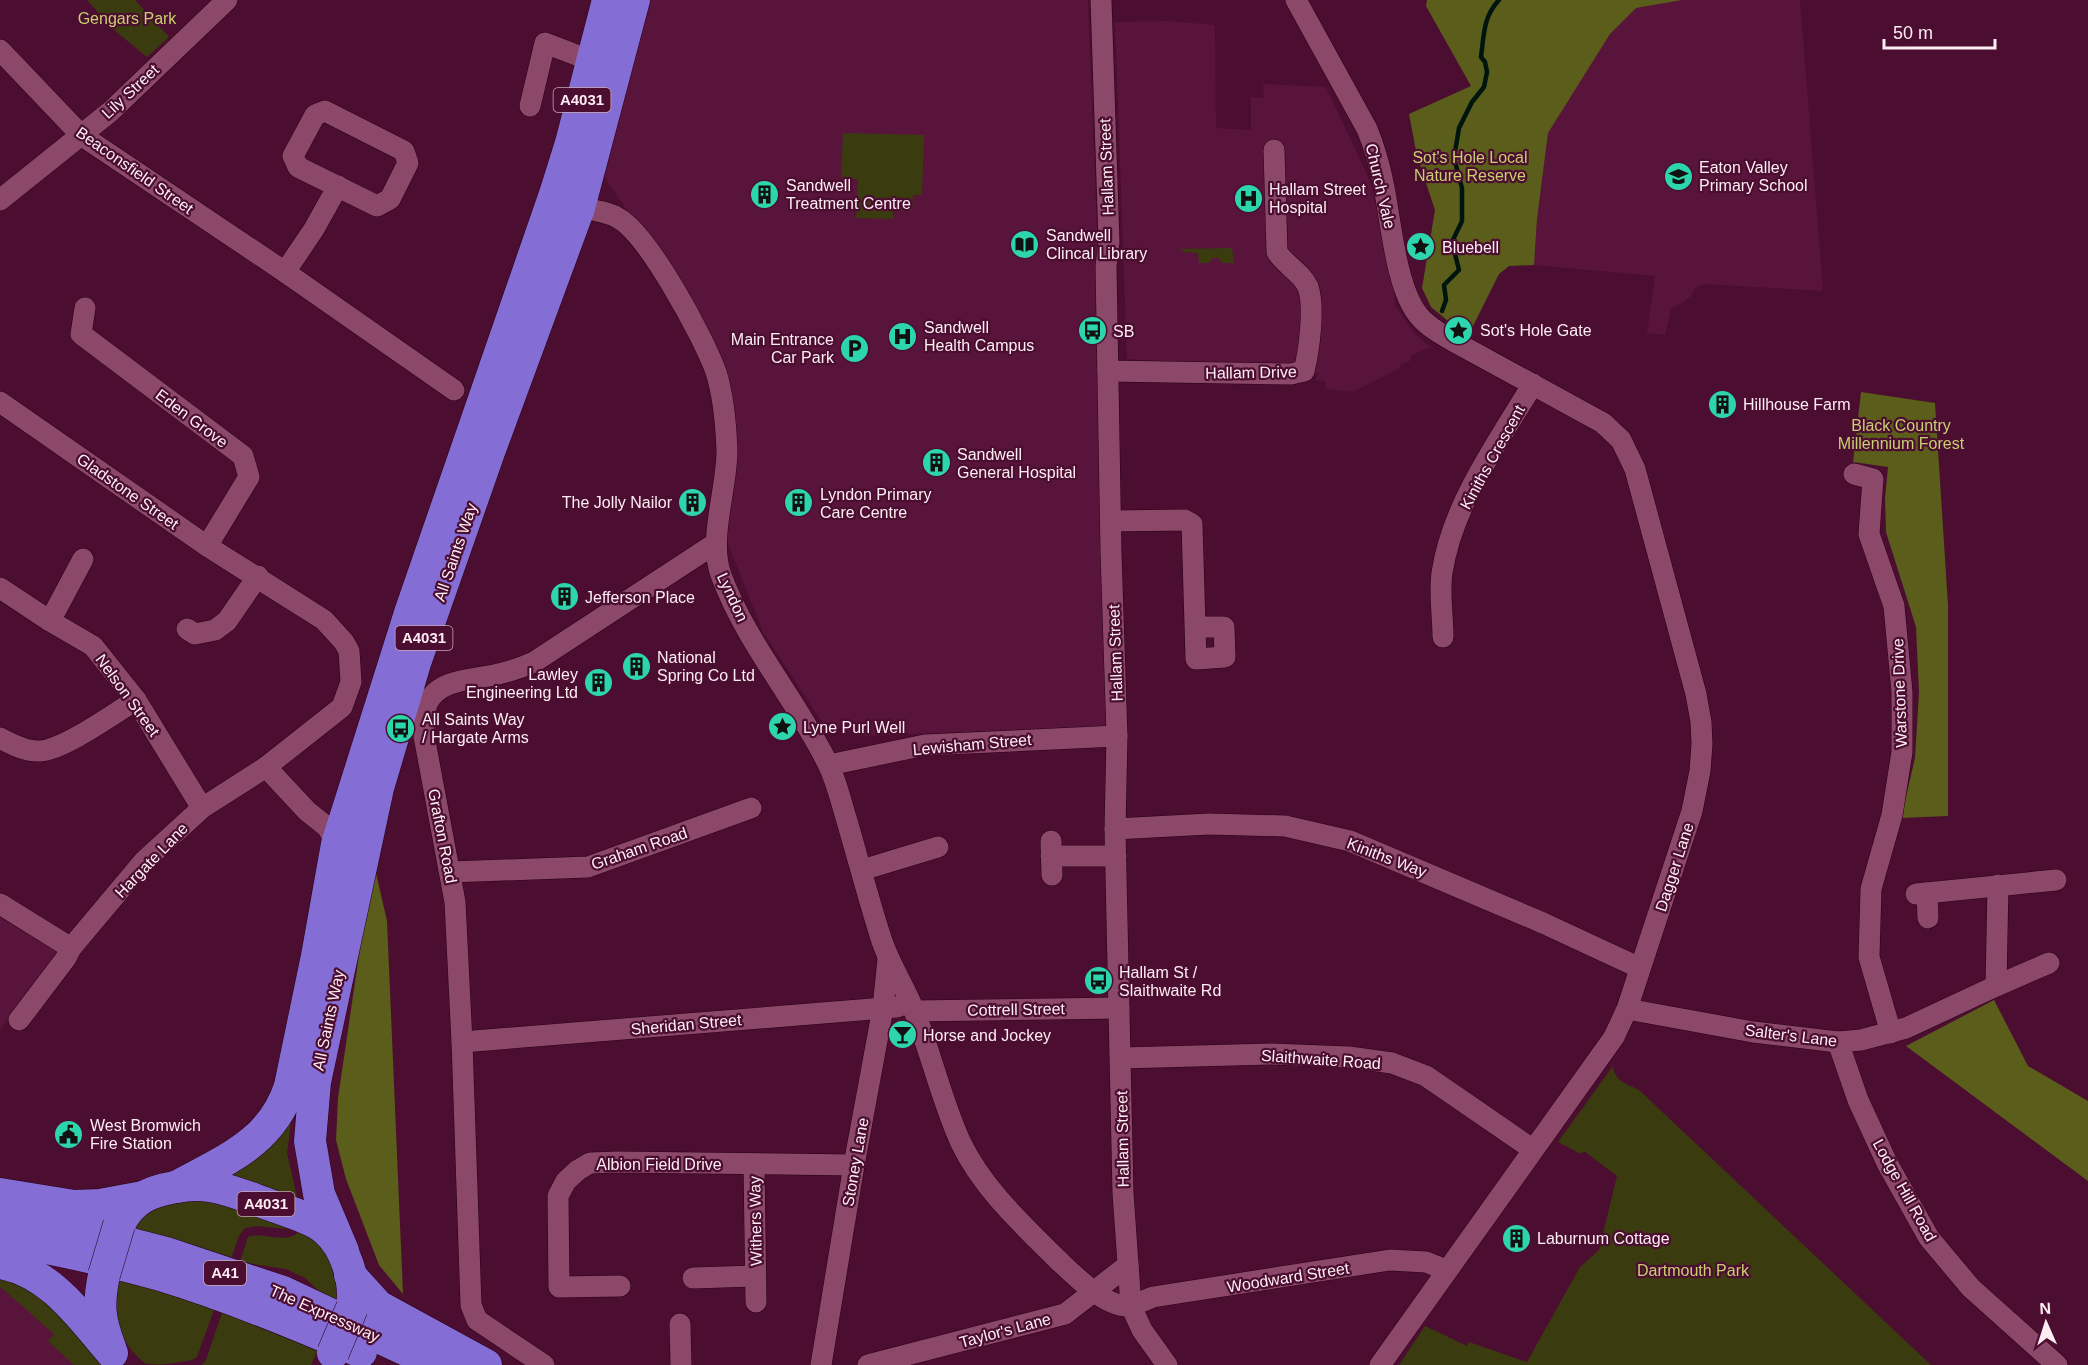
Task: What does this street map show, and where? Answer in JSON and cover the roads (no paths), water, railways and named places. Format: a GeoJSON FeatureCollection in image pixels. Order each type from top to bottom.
{"type":"FeatureCollection","features":[{"type":"Feature","properties":{"kind":"highway","name":"All Saints Way"},"geometry":{"type":"LineString","coordinates":[[176,1187],[245,1149],[262,1135],[285,1101],[317,956],[337,844],[406,623],[566,204],[571,143],[608,0]]}},
{"type":"Feature","properties":{"kind":"highway","name":"All Saints Way"},"geometry":{"type":"LineString","coordinates":[[347,1263],[319,1194],[309,1141],[315,1082],[378,788],[415,663],[489,452],[566,204],[634,0]]}},
{"type":"Feature","properties":{"kind":"highway","name":"A4031"},"geometry":{"type":"LineString","coordinates":[[117,1359],[99,1314],[104,1275],[125,1213],[143,1197],[176,1187],[207,1186],[230,1191],[287,1211],[324,1228],[347,1263],[354,1294],[352,1308],[330,1359]]}},
{"type":"Feature","properties":{"kind":"highway"},"geometry":{"type":"LineString","coordinates":[[0,1194],[74,1206],[100,1205],[143,1197]]}},
{"type":"Feature","properties":{"kind":"highway","name":"The Expressway"},"geometry":{"type":"LineString","coordinates":[[0,1215],[81,1231],[166,1253],[283,1292],[438,1365]]}},
{"type":"Feature","properties":{"kind":"highway","name":"The Expressway"},"geometry":{"type":"LineString","coordinates":[[0,1239],[77,1254],[159,1275],[248,1304],[389,1365]]}},
{"type":"Feature","properties":{"kind":"highway"},"geometry":{"type":"LineString","coordinates":[[0,1263],[31,1273],[59,1292],[117,1359]]}},
{"type":"Feature","properties":{"kind":"highway"},"geometry":{"type":"LineString","coordinates":[[347,1263],[378,1306],[486,1365]]}},
{"type":"Feature","properties":{"kind":"street","name":"Lily Street"},"geometry":{"type":"LineString","coordinates":[[0,200],[111,111],[227,0]]}},
{"type":"Feature","properties":{"kind":"street","name":"Hallam Street"},"geometry":{"type":"LineString","coordinates":[[1101,0],[1108,243],[1106,266],[1111,521],[1118,736],[1115,829],[1122,1058],[1123,1193],[1131,1306]]}},
{"type":"Feature","properties":{"kind":"street","name":"Church Vale"},"geometry":{"type":"LineString","coordinates":[[1296,0],[1367,129],[1375,148],[1384,184],[1397,260],[1406,291],[1418,315],[1453,341],[1603,423]]}},
{"type":"Feature","properties":{"kind":"street"},"geometry":{"type":"LineString","coordinates":[[530,106],[545,43],[592,61]]}},
{"type":"Feature","properties":{"kind":"street","name":"Beaconsfield Street"},"geometry":{"type":"LineString","coordinates":[[0,50],[81,135],[285,272],[454,390]]}},
{"type":"Feature","properties":{"kind":"street"},"geometry":{"type":"LineString","coordinates":[[325,111],[405,151],[408,163],[390,199],[377,206],[338,186],[298,166],[293,156],[315,115],[325,111]]}},
{"type":"Feature","properties":{"kind":"street","name":"Hallam Drive"},"geometry":{"type":"LineString","coordinates":[[1108,371],[1291,374],[1304,371],[1311,346],[1309,295],[1302,278],[1283,261],[1277,252],[1274,150]]}},
{"type":"Feature","properties":{"kind":"street"},"geometry":{"type":"LineString","coordinates":[[285,272],[314,229],[338,186]]}},
{"type":"Feature","properties":{"kind":"street","name":"Lyndon"},"geometry":{"type":"LineString","coordinates":[[566,204],[618,218],[635,232],[684,306],[716,373],[723,405],[727,454],[716,543],[716,558],[721,576],[759,650],[829,765],[888,959],[912,1006],[948,1112],[963,1146],[980,1174],[1009,1212],[1071,1273],[1095,1292],[1117,1305],[1131,1306]]}},
{"type":"Feature","properties":{"kind":"street","name":"Eden Grove"},"geometry":{"type":"LineString","coordinates":[[85,309],[81,334],[243,456],[249,477],[207,546]]}},
{"type":"Feature","properties":{"kind":"street","name":"Kiniths Crescent"},"geometry":{"type":"LineString","coordinates":[[1443,637],[1442,574],[1452,534],[1466,498],[1533,384]]}},
{"type":"Feature","properties":{"kind":"street","name":"Gladstone Street"},"geometry":{"type":"LineString","coordinates":[[0,402],[207,546],[258,576],[324,620],[336,632],[349,651],[351,667],[351,682],[342,708],[266,768]]}},
{"type":"Feature","properties":{"kind":"street","name":"Dagger Lane"},"geometry":{"type":"LineString","coordinates":[[1380,1365],[1614,1036],[1627,1009],[1692,811],[1700,771],[1701,722],[1696,694],[1635,469],[1621,440],[1603,423]]}},
{"type":"Feature","properties":{"kind":"street","name":"Warstone Drive"},"geometry":{"type":"LineString","coordinates":[[1854,474],[1873,479],[1869,534],[1894,606],[1902,692],[1902,752],[1892,815],[1872,889],[1869,957],[1891,1033]]}},
{"type":"Feature","properties":{"kind":"street"},"geometry":{"type":"LineString","coordinates":[[1111,521],[1185,520],[1192,524],[1195,627]]}},
{"type":"Feature","properties":{"kind":"street","name":"Grafton Road"},"geometry":{"type":"LineString","coordinates":[[544,1365],[477,1320],[471,1305],[455,902],[424,736],[424,714],[433,694],[449,684],[514,670],[534,662],[716,543]]}},
{"type":"Feature","properties":{"kind":"street"},"geometry":{"type":"LineString","coordinates":[[50,621],[83,559]]}},
{"type":"Feature","properties":{"kind":"street"},"geometry":{"type":"LineString","coordinates":[[187,629],[195,634],[215,630],[227,621],[258,576]]}},
{"type":"Feature","properties":{"kind":"street","name":"Nelson Street"},"geometry":{"type":"LineString","coordinates":[[0,588],[93,646],[136,700],[202,808]]}},
{"type":"Feature","properties":{"kind":"street"},"geometry":{"type":"LineString","coordinates":[[0,738],[15,746],[40,751],[65,743],[136,700]]}},
{"type":"Feature","properties":{"kind":"street","name":"Lewisham Street"},"geometry":{"type":"LineString","coordinates":[[829,765],[925,745],[1118,736]]}},
{"type":"Feature","properties":{"kind":"street"},"geometry":{"type":"LineString","coordinates":[[266,768],[306,811],[327,827],[337,844]]}},
{"type":"Feature","properties":{"kind":"street","name":"Hargate Lane"},"geometry":{"type":"LineString","coordinates":[[19,1020],[66,958],[71,948],[144,861],[202,808],[266,768]]}},
{"type":"Feature","properties":{"kind":"street"},"geometry":{"type":"LineString","coordinates":[[306,811],[328,813],[349,804]]}},
{"type":"Feature","properties":{"kind":"street","name":"Graham Road"},"geometry":{"type":"LineString","coordinates":[[451,872],[588,867],[752,808]]}},
{"type":"Feature","properties":{"kind":"street","name":"Kiniths Way"},"geometry":{"type":"LineString","coordinates":[[1115,829],[1209,824],[1285,826],[1350,841],[1521,913],[1640,968]]}},
{"type":"Feature","properties":{"kind":"street"},"geometry":{"type":"LineString","coordinates":[[862,870],[938,847]]}},
{"type":"Feature","properties":{"kind":"street"},"geometry":{"type":"LineString","coordinates":[[1051,857],[1116,856]]}},
{"type":"Feature","properties":{"kind":"street"},"geometry":{"type":"LineString","coordinates":[[1928,918],[1922,893],[2056,880]]}},
{"type":"Feature","properties":{"kind":"street"},"geometry":{"type":"LineString","coordinates":[[1996,986],[1998,885]]}},
{"type":"Feature","properties":{"kind":"street"},"geometry":{"type":"LineString","coordinates":[[0,904],[71,948]]}},
{"type":"Feature","properties":{"kind":"street","name":"Stoney Lane"},"geometry":{"type":"LineString","coordinates":[[820,1365],[883,1008],[888,959]]}},
{"type":"Feature","properties":{"kind":"street","name":"Salter's Lane"},"geometry":{"type":"LineString","coordinates":[[1627,1009],[1753,1032],[1838,1042],[1891,1033],[1906,1028],[2049,963]]}},
{"type":"Feature","properties":{"kind":"street","name":"Cottrell Street"},"geometry":{"type":"LineString","coordinates":[[912,1006],[1119,1008]]}},
{"type":"Feature","properties":{"kind":"street","name":"Sheridan Street"},"geometry":{"type":"LineString","coordinates":[[462,1042],[912,1006]]}},
{"type":"Feature","properties":{"kind":"street","name":"Lodge Hill Road"},"geometry":{"type":"LineString","coordinates":[[1838,1042],[1858,1100],[1887,1163],[1929,1238],[1971,1288],[2056,1365]]}},
{"type":"Feature","properties":{"kind":"street","name":"Slaithwaite Road"},"geometry":{"type":"LineString","coordinates":[[1122,1058],[1271,1054],[1348,1057],[1392,1063],[1426,1076],[1532,1149]]}},
{"type":"Feature","properties":{"kind":"street","name":"Albion Field Drive"},"geometry":{"type":"LineString","coordinates":[[620,1286],[559,1287],[558,1196],[566,1181],[590,1163],[854,1165]]}},
{"type":"Feature","properties":{"kind":"street","name":"Withers Way"},"geometry":{"type":"LineString","coordinates":[[754,1165],[756,1302]]}},
{"type":"Feature","properties":{"kind":"street","name":"Woodward Street"},"geometry":{"type":"LineString","coordinates":[[1131,1306],[1153,1297],[1390,1260],[1426,1262],[1446,1270]]}},
{"type":"Feature","properties":{"kind":"street","name":"Taylor's Lane"},"geometry":{"type":"LineString","coordinates":[[868,1365],[920,1359],[1065,1314],[1128,1265]]}},
{"type":"Feature","properties":{"kind":"street","name":"Withers Way"},"geometry":{"type":"LineString","coordinates":[[693,1278],[755,1276]]}},
{"type":"Feature","properties":{"kind":"street"},"geometry":{"type":"LineString","coordinates":[[1131,1306],[1142,1330],[1167,1365]]}},
{"type":"Feature","properties":{"kind":"street"},"geometry":{"type":"LineString","coordinates":[[681,1365],[685,1330]]}},
{"type":"Feature","properties":{"kind":"waterway"},"geometry":{"type":"LineString","coordinates":[[1442,311],[1446,300],[1444,285],[1459,270],[1452,242],[1462,221],[1462,188],[1454,158],[1459,128],[1472,102],[1484,87],[1487,72],[1485,62],[1481,57],[1484,34],[1490,13],[1499,0]]}},
{"type":"Feature","properties":{"kind":"place","name":"Eaton Valley Primary School"},"geometry":{"type":"Point","coordinates":[1678,176]}},
{"type":"Feature","properties":{"kind":"place","name":"Sandwell Treatment Centre"},"geometry":{"type":"Point","coordinates":[765,194]}},
{"type":"Feature","properties":{"kind":"place","name":"Hallam Street Hospital"},"geometry":{"type":"Point","coordinates":[1248,198]}},
{"type":"Feature","properties":{"kind":"place","name":"Sandwell Clincal Library"},"geometry":{"type":"Point","coordinates":[1025,244]}},
{"type":"Feature","properties":{"kind":"place","name":"Bluebell"},"geometry":{"type":"Point","coordinates":[1421,247]}},
{"type":"Feature","properties":{"kind":"place","name":"Sot's Hole Gate"},"geometry":{"type":"Point","coordinates":[1459,330]}},
{"type":"Feature","properties":{"kind":"place","name":"SB"},"geometry":{"type":"Point","coordinates":[1092,331]}},
{"type":"Feature","properties":{"kind":"place","name":"Sandwell Health Campus"},"geometry":{"type":"Point","coordinates":[903,336]}},
{"type":"Feature","properties":{"kind":"place","name":"Main Entrance Car Park"},"geometry":{"type":"Point","coordinates":[855,348]}},
{"type":"Feature","properties":{"kind":"place","name":"Hillhouse Farm"},"geometry":{"type":"Point","coordinates":[1722,404]}},
{"type":"Feature","properties":{"kind":"place","name":"Sandwell General Hospital"},"geometry":{"type":"Point","coordinates":[936,463]}},
{"type":"Feature","properties":{"kind":"place","name":"The Jolly Nailor"},"geometry":{"type":"Point","coordinates":[693,502]}},
{"type":"Feature","properties":{"kind":"place","name":"Lyndon Primary Care Centre"},"geometry":{"type":"Point","coordinates":[799,503]}},
{"type":"Feature","properties":{"kind":"place","name":"Jefferson Place"},"geometry":{"type":"Point","coordinates":[564,597]}},
{"type":"Feature","properties":{"kind":"place","name":"National Spring Co Ltd"},"geometry":{"type":"Point","coordinates":[636,666]}},
{"type":"Feature","properties":{"kind":"place","name":"Lawley Engineering Ltd"},"geometry":{"type":"Point","coordinates":[599,683]}},
{"type":"Feature","properties":{"kind":"place","name":"Lyne Purl Well"},"geometry":{"type":"Point","coordinates":[782,727]}},
{"type":"Feature","properties":{"kind":"place","name":"All Saints Way / Hargate Arms"},"geometry":{"type":"Point","coordinates":[401,728]}},
{"type":"Feature","properties":{"kind":"place","name":"Hallam St / Slaithwaite Rd"},"geometry":{"type":"Point","coordinates":[1098,981]}},
{"type":"Feature","properties":{"kind":"place","name":"Horse and Jockey"},"geometry":{"type":"Point","coordinates":[902,1035]}},
{"type":"Feature","properties":{"kind":"place","name":"West Bromwich Fire Station"},"geometry":{"type":"Point","coordinates":[69,1134]}},
{"type":"Feature","properties":{"kind":"place","name":"Laburnum Cottage"},"geometry":{"type":"Point","coordinates":[1516,1238]}},
{"type":"Feature","properties":{"kind":"park label","name":"Gengars Park"},"geometry":{"type":"Point","coordinates":[127,18]}},
{"type":"Feature","properties":{"kind":"park label","name":"Sot's Hole Local Nature Reserve"},"geometry":{"type":"Point","coordinates":[1470,166]}},
{"type":"Feature","properties":{"kind":"park label","name":"Black Country Millennium Forest"},"geometry":{"type":"Point","coordinates":[1901,434]}},
{"type":"Feature","properties":{"kind":"park label","name":"Dartmouth Park"},"geometry":{"type":"Point","coordinates":[1693,1270]}}]}
